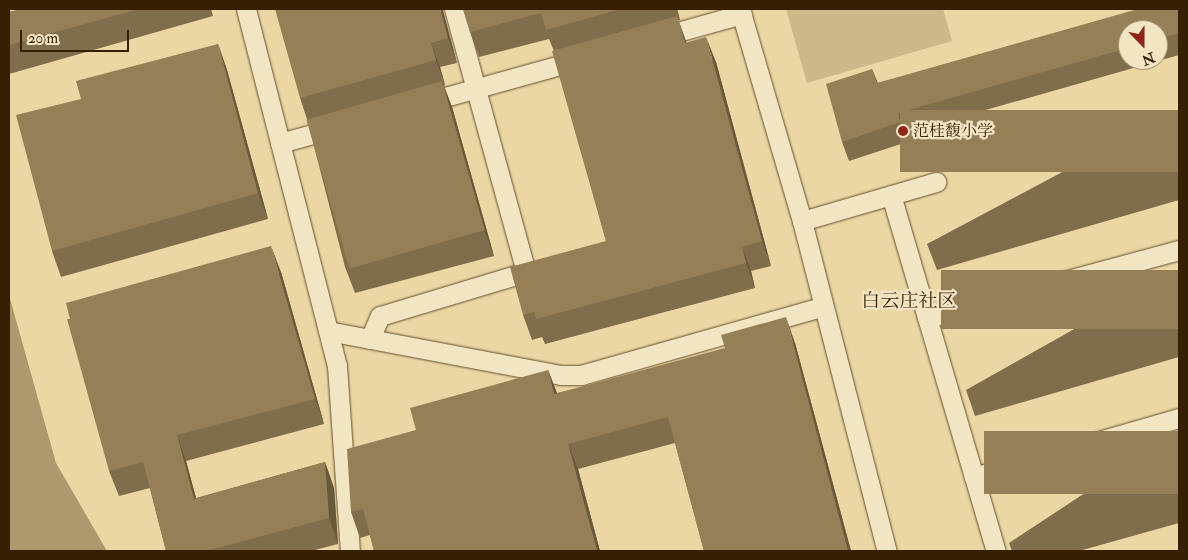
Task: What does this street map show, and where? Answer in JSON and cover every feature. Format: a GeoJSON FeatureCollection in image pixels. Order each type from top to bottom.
{"type":"FeatureCollection","features":[{"type":"Feature","properties":{"kind":"lane"},"geometry":{"type":"LineString","coordinates":[[246,9],[337,366],[350,551]]}},
{"type":"Feature","properties":{"kind":"lane"},"geometry":{"type":"LineString","coordinates":[[370,339],[380,316],[526,272],[454,9]]}},
{"type":"Feature","properties":{"kind":"lane"},"geometry":{"type":"LineString","coordinates":[[638,43],[741,11],[802,221],[822,307],[888,551]]}},
{"type":"Feature","properties":{"kind":"lane"},"geometry":{"type":"LineString","coordinates":[[402,109],[600,54]]}},
{"type":"Feature","properties":{"kind":"lane"},"geometry":{"type":"LineString","coordinates":[[280,143],[355,122]]}},
{"type":"Feature","properties":{"kind":"lane"},"geometry":{"type":"LineString","coordinates":[[802,221],[958,176]]}},
{"type":"Feature","properties":{"kind":"lane"},"geometry":{"type":"LineString","coordinates":[[891,195],[996,551]]}},
{"type":"Feature","properties":{"kind":"lane"},"geometry":{"type":"LineString","coordinates":[[927,318],[1179,250]]}},
{"type":"Feature","properties":{"kind":"lane"},"geometry":{"type":"LineString","coordinates":[[328,331],[561,375],[581,375],[822,307]]}},
{"type":"Feature","properties":{"kind":"lane"},"geometry":{"type":"LineString","coordinates":[[974,477],[1179,418]]}},
{"type":"Feature","properties":{"kind":"shaded area"},"geometry":{"type":"Polygon","coordinates":[[[786,9],[943,9],[952,41],[807,83],[786,9]]]}},
{"type":"Feature","properties":{"kind":"shaded area"},"geometry":{"type":"Polygon","coordinates":[[[9,295],[56,463],[107,551],[9,551],[9,295]]]}},
{"type":"Feature","properties":{"kind":"building"},"geometry":{"type":"Polygon","coordinates":[[[22,9],[139,9],[9,45],[9,12],[22,9]]]}},
{"type":"Feature","properties":{"kind":"building"},"geometry":{"type":"Polygon","coordinates":[[[275,9],[440,9],[448,38],[431,43],[436,60],[300,98],[275,9]]]}},
{"type":"Feature","properties":{"kind":"building"},"geometry":{"type":"Polygon","coordinates":[[[463,9],[621,9],[546,30],[541,13],[470,32],[463,9]]]}},
{"type":"Feature","properties":{"kind":"building"},"geometry":{"type":"Polygon","coordinates":[[[1138,9],[1179,9],[1179,33],[1168,36],[1168,20],[1118,20],[1118,51],[898,113],[900,122],[842,142],[826,84],[872,69],[877,83],[1138,9]]]}},
{"type":"Feature","properties":{"kind":"building"},"geometry":{"type":"Polygon","coordinates":[[[677,16],[685,43],[706,37],[762,241],[742,247],[746,263],[536,319],[534,312],[523,315],[510,267],[606,241],[552,51],[677,16]]]}},
{"type":"Feature","properties":{"kind":"building"},"geometry":{"type":"Polygon","coordinates":[[[218,44],[258,193],[52,251],[16,115],[81,99],[76,81],[218,44]]]}},
{"type":"Feature","properties":{"kind":"building"},"geometry":{"type":"Polygon","coordinates":[[[442,81],[485,230],[349,269],[306,120],[442,81]]]}},
{"type":"Feature","properties":{"kind":"building"},"geometry":{"type":"Polygon","coordinates":[[[900,110],[1179,110],[1179,172],[900,172],[900,110]]]}},
{"type":"Feature","properties":{"kind":"building"},"geometry":{"type":"Polygon","coordinates":[[[271,246],[315,399],[177,435],[194,499],[325,462],[329,518],[206,551],[166,551],[143,462],[109,471],[67,319],[70,319],[66,303],[271,246]]]}},
{"type":"Feature","properties":{"kind":"building"},"geometry":{"type":"Polygon","coordinates":[[[941,270],[1179,270],[1179,329],[941,329],[941,270]]]}},
{"type":"Feature","properties":{"kind":"building"},"geometry":{"type":"Polygon","coordinates":[[[786,317],[848,551],[704,551],[668,417],[568,444],[597,551],[374,551],[363,509],[351,512],[347,449],[416,430],[410,408],[548,370],[554,394],[725,348],[721,335],[786,317]]]}},
{"type":"Feature","properties":{"kind":"building"},"geometry":{"type":"Polygon","coordinates":[[[984,431],[1179,431],[1179,494],[984,494],[984,431]]]}},
{"type":"Feature","properties":{"kind":"place","name":"范桂馥小学"},"geometry":{"type":"Point","coordinates":[903,131]}},
{"type":"Feature","properties":{"kind":"district","name":"白云庄社区"},"geometry":{"type":"Point","coordinates":[909,302]}}]}
